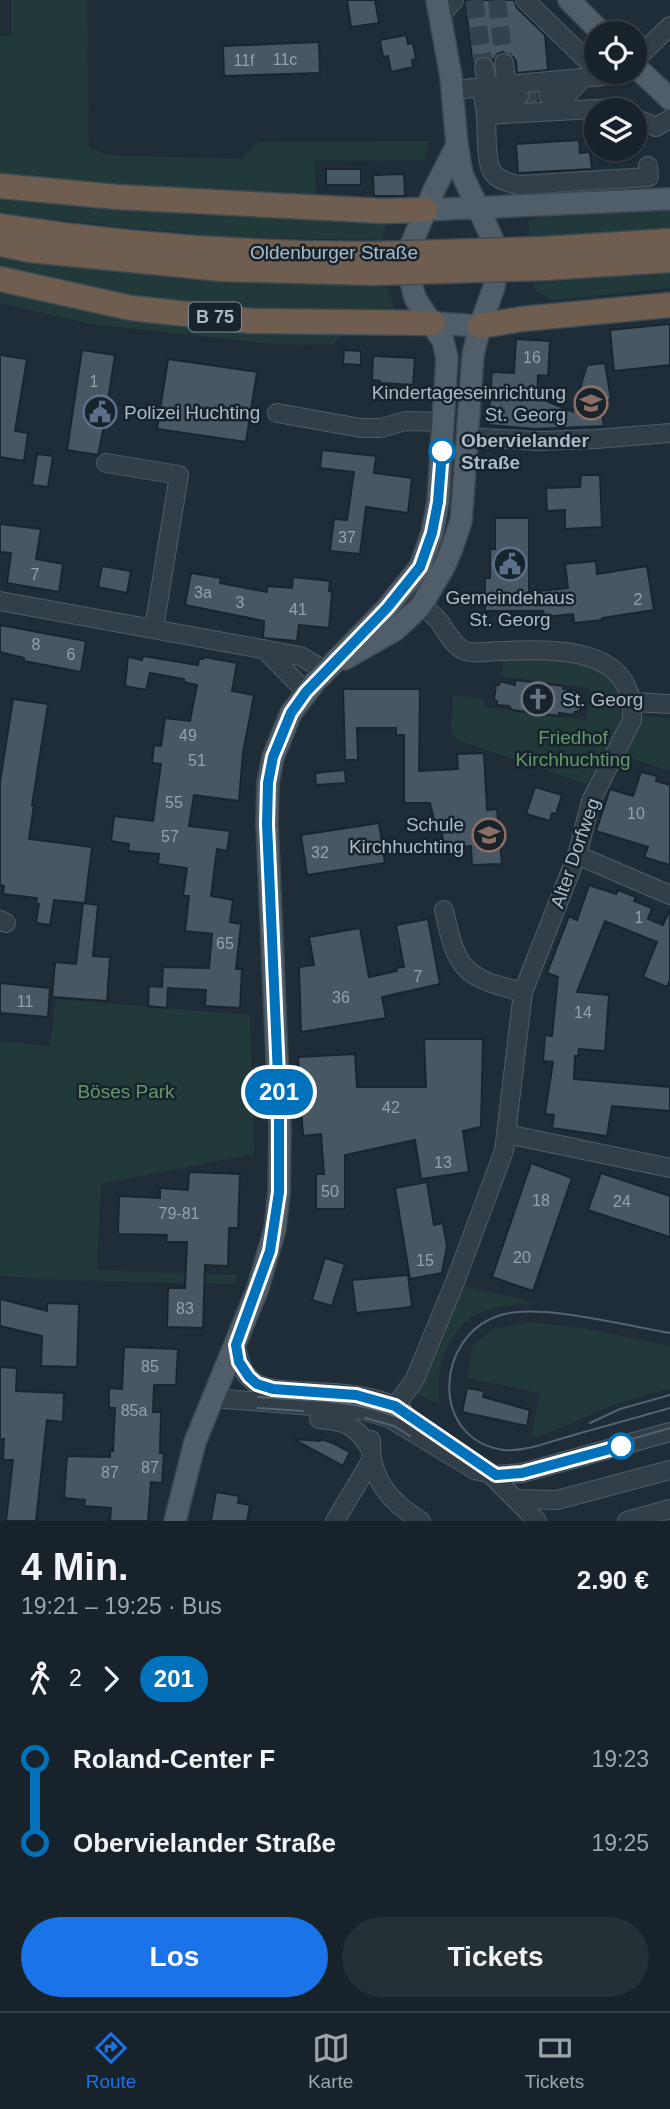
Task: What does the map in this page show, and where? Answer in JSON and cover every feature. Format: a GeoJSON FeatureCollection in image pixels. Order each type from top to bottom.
{"type":"FeatureCollection","features":[{"type":"Feature","properties":{"kind":"highway"},"geometry":{"type":"LineString","coordinates":[[0,186],[117,197],[383,211],[425,210]]}},
{"type":"Feature","properties":{"kind":"highway","name":"Oldenburger Straße"},"geometry":{"type":"LineString","coordinates":[[0,226],[121,243],[373,263],[544,259],[670,260]]}},
{"type":"Feature","properties":{"kind":"highway","name":"Oldenburger Straße"},"geometry":{"type":"LineString","coordinates":[[544,259],[670,242]]}},
{"type":"Feature","properties":{"kind":"highway"},"geometry":{"type":"LineString","coordinates":[[0,244],[43,251],[222,269],[373,263]]}},
{"type":"Feature","properties":{"kind":"highway","name":"B 75"},"geometry":{"type":"LineString","coordinates":[[0,279],[131,308],[251,321],[433,323]]}},
{"type":"Feature","properties":{"kind":"highway"},"geometry":{"type":"LineString","coordinates":[[480,326],[522,319],[670,305]]}},
{"type":"Feature","properties":{"kind":"main road"},"geometry":{"type":"LineString","coordinates":[[569,0],[590,21]]}},
{"type":"Feature","properties":{"kind":"main road"},"geometry":{"type":"LineString","coordinates":[[329,668],[387,635],[421,606],[444,567],[461,520],[470,384],[480,326],[494,287],[497,264],[492,238],[468,189],[457,145],[444,5]]}},
{"type":"Feature","properties":{"kind":"main road"},"geometry":{"type":"LineString","coordinates":[[647,77],[670,99]]}},
{"type":"Feature","properties":{"kind":"main road"},"geometry":{"type":"LineString","coordinates":[[175,1521],[192,1453],[236,1345],[270,1251],[279,1192],[280,1129],[268,870],[268,783],[273,757],[281,734],[306,692],[401,591],[420,567],[432,533],[438,502],[447,358],[443,341],[415,298],[408,271],[408,251],[457,145]]}},
{"type":"Feature","properties":{"kind":"main road"},"geometry":{"type":"LineString","coordinates":[[425,210],[670,199]]}},
{"type":"Feature","properties":{"kind":"main road"},"geometry":{"type":"LineString","coordinates":[[433,323],[480,326]]}},
{"type":"Feature","properties":{"kind":"street"},"geometry":{"type":"LineString","coordinates":[[525,0],[584,58]]}},
{"type":"Feature","properties":{"kind":"street"},"geometry":{"type":"LineString","coordinates":[[647,48],[670,26]]}},
{"type":"Feature","properties":{"kind":"street"},"geometry":{"type":"LineString","coordinates":[[494,65],[495,93],[489,164],[492,172],[519,185],[649,177],[648,166]]}},
{"type":"Feature","properties":{"kind":"street"},"geometry":{"type":"LineString","coordinates":[[495,93],[584,76]]}},
{"type":"Feature","properties":{"kind":"street"},"geometry":{"type":"LineString","coordinates":[[548,94],[569,93],[584,83]]}},
{"type":"Feature","properties":{"kind":"street"},"geometry":{"type":"LineString","coordinates":[[452,90],[584,104]]}},
{"type":"Feature","properties":{"kind":"street"},"geometry":{"type":"LineString","coordinates":[[647,123],[656,127],[670,119]]}},
{"type":"Feature","properties":{"kind":"street"},"geometry":{"type":"LineString","coordinates":[[277,413],[361,428],[381,428],[405,421],[444,422]]}},
{"type":"Feature","properties":{"kind":"street"},"geometry":{"type":"LineString","coordinates":[[467,437],[538,441],[670,433]]}},
{"type":"Feature","properties":{"kind":"street"},"geometry":{"type":"LineString","coordinates":[[106,463],[179,475],[154,628]]}},
{"type":"Feature","properties":{"kind":"street"},"geometry":{"type":"LineString","coordinates":[[401,591],[438,620],[448,636],[461,649],[473,653],[545,650],[577,654],[609,665],[624,682],[632,702],[670,704]]}},
{"type":"Feature","properties":{"kind":"street"},"geometry":{"type":"LineString","coordinates":[[0,601],[300,656],[329,668]]}},
{"type":"Feature","properties":{"kind":"street"},"geometry":{"type":"LineString","coordinates":[[264,649],[306,692]]}},
{"type":"Feature","properties":{"kind":"street","name":"Alter Dorfweg"},"geometry":{"type":"LineString","coordinates":[[371,1455],[373,1420],[388,1411],[414,1381],[490,1192],[507,1134],[523,992],[577,855],[591,801],[632,720],[632,702]]}},
{"type":"Feature","properties":{"kind":"street"},"geometry":{"type":"LineString","coordinates":[[577,855],[670,895]]}},
{"type":"Feature","properties":{"kind":"street"},"geometry":{"type":"LineString","coordinates":[[444,910],[453,951],[469,971],[488,983],[523,992]]}},
{"type":"Feature","properties":{"kind":"street"},"geometry":{"type":"LineString","coordinates":[[507,1134],[670,1168]]}},
{"type":"Feature","properties":{"kind":"street"},"geometry":{"type":"LineString","coordinates":[[236,1345],[239,1362],[257,1384],[273,1389],[356,1395],[449,1441],[491,1474],[537,1521]]}},
{"type":"Feature","properties":{"kind":"street"},"geometry":{"type":"LineString","coordinates":[[210,1404],[388,1411]]}},
{"type":"Feature","properties":{"kind":"street"},"geometry":{"type":"LineString","coordinates":[[210,1404],[341,1421],[363,1436],[376,1477],[401,1516],[421,1521]]}},
{"type":"Feature","properties":{"kind":"street"},"geometry":{"type":"LineString","coordinates":[[491,1474],[522,1473],[670,1432]]}},
{"type":"Feature","properties":{"kind":"street"},"geometry":{"type":"LineString","coordinates":[[335,1521],[371,1455]]}},
{"type":"Feature","properties":{"kind":"street"},"geometry":{"type":"LineString","coordinates":[[515,1499],[557,1500],[670,1470]]}},
{"type":"Feature","properties":{"kind":"street"},"geometry":{"type":"LineString","coordinates":[[627,1521],[670,1509]]}},
{"type":"Feature","properties":{"kind":"green space"},"geometry":{"type":"Polygon","coordinates":[[[11,0],[87,0],[89,147],[106,155],[240,159],[259,142],[430,141],[425,160],[314,161],[317,200],[0,175],[0,36],[11,36],[11,0]]]}},
{"type":"Feature","properties":{"kind":"green space"},"geometry":{"type":"Polygon","coordinates":[[[0,196],[388,219],[382,240],[235,237],[0,213],[0,196]]]}},
{"type":"Feature","properties":{"kind":"green space"},"geometry":{"type":"Polygon","coordinates":[[[670,209],[670,228],[530,236],[528,221],[546,214],[670,209]]]}},
{"type":"Feature","properties":{"kind":"green space"},"geometry":{"type":"Polygon","coordinates":[[[0,254],[180,279],[387,287],[397,314],[287,314],[168,303],[0,268],[0,254]]]}},
{"type":"Feature","properties":{"kind":"green space"},"geometry":{"type":"Polygon","coordinates":[[[670,272],[670,288],[553,300],[535,291],[534,283],[670,272]]]}},
{"type":"Feature","properties":{"kind":"green space"},"geometry":{"type":"Polygon","coordinates":[[[0,288],[342,333],[333,345],[272,344],[91,324],[0,303],[0,288]]]}},
{"type":"Feature","properties":{"kind":"green space","name":"Friedhof Kirchhuchting"},"geometry":{"type":"Polygon","coordinates":[[[503,658],[582,663],[609,675],[617,684],[621,700],[619,723],[586,784],[455,739],[451,729],[453,695],[485,699],[485,707],[586,720],[590,688],[501,676],[503,658]]]}},
{"type":"Feature","properties":{"kind":"green space"},"geometry":{"type":"Polygon","coordinates":[[[640,716],[670,718],[670,771],[625,756],[640,716]]]}},
{"type":"Feature","properties":{"kind":"green space","name":"Böses Park"},"geometry":{"type":"Polygon","coordinates":[[[56,999],[250,1015],[254,1154],[101,1184],[97,1270],[237,1275],[234,1284],[54,1280],[0,1276],[0,1041],[50,1046],[56,999]]]}},
{"type":"Feature","properties":{"kind":"green space"},"geometry":{"type":"Polygon","coordinates":[[[462,1286],[540,1303],[492,1309],[467,1320],[445,1353],[438,1380],[440,1404],[417,1395],[462,1286]]]}},
{"type":"Feature","properties":{"kind":"green space"},"geometry":{"type":"Polygon","coordinates":[[[531,1322],[588,1329],[670,1346],[670,1388],[608,1407],[531,1438],[540,1393],[467,1378],[473,1345],[494,1329],[531,1322]]]}},
{"type":"Feature","properties":{"kind":"building"},"geometry":{"type":"Polygon","coordinates":[[[347,0],[375,0],[379,23],[351,27],[347,0]]]}},
{"type":"Feature","properties":{"kind":"building"},"geometry":{"type":"Polygon","coordinates":[[[465,0],[514,0],[517,8],[545,35],[548,70],[517,73],[516,61],[503,52],[497,54],[493,60],[487,56],[477,58],[473,66],[465,0]]]}},
{"type":"Feature","properties":{"kind":"building"},"geometry":{"type":"Polygon","coordinates":[[[406,35],[408,44],[413,43],[416,59],[412,60],[413,67],[391,72],[388,56],[383,57],[380,40],[406,35]]]}},
{"type":"Feature","properties":{"kind":"building"},"geometry":{"type":"Polygon","coordinates":[[[319,42],[320,73],[224,76],[223,46],[319,42]]]}},
{"type":"Feature","properties":{"kind":"building"},"geometry":{"type":"Polygon","coordinates":[[[579,140],[580,153],[584,153],[584,161],[591,161],[592,169],[518,173],[516,144],[579,140]]]}},
{"type":"Feature","properties":{"kind":"building"},"geometry":{"type":"Polygon","coordinates":[[[326,169],[361,169],[361,185],[326,185],[326,169]]]}},
{"type":"Feature","properties":{"kind":"building"},"geometry":{"type":"Polygon","coordinates":[[[404,174],[405,196],[374,196],[373,175],[404,174]]]}},
{"type":"Feature","properties":{"kind":"building"},"geometry":{"type":"Polygon","coordinates":[[[670,324],[670,365],[614,371],[610,330],[670,324]]]}},
{"type":"Feature","properties":{"kind":"building"},"geometry":{"type":"Polygon","coordinates":[[[516,339],[550,341],[548,376],[538,375],[537,397],[573,412],[587,365],[605,363],[611,399],[605,401],[607,412],[602,414],[604,426],[535,429],[488,425],[492,372],[514,373],[516,339]]]}},
{"type":"Feature","properties":{"kind":"building"},"geometry":{"type":"Polygon","coordinates":[[[82,350],[115,355],[107,407],[114,408],[111,422],[105,421],[98,455],[67,450],[82,350]]]}},
{"type":"Feature","properties":{"kind":"building"},"geometry":{"type":"Polygon","coordinates":[[[344,350],[361,351],[361,365],[343,364],[344,350]]]}},
{"type":"Feature","properties":{"kind":"building"},"geometry":{"type":"Polygon","coordinates":[[[0,355],[27,359],[15,431],[28,433],[24,461],[0,457],[0,355]]]}},
{"type":"Feature","properties":{"kind":"building"},"geometry":{"type":"Polygon","coordinates":[[[373,356],[415,358],[413,385],[372,380],[373,356]]]}},
{"type":"Feature","properties":{"kind":"building"},"geometry":{"type":"Polygon","coordinates":[[[168,359],[257,372],[246,442],[157,429],[168,359]]]}},
{"type":"Feature","properties":{"kind":"building"},"geometry":{"type":"Polygon","coordinates":[[[322,450],[376,456],[374,473],[412,478],[408,513],[366,507],[360,554],[330,551],[334,519],[347,520],[354,472],[320,468],[322,450]]]}},
{"type":"Feature","properties":{"kind":"building"},"geometry":{"type":"Polygon","coordinates":[[[37,454],[53,456],[48,487],[32,485],[37,454]]]}},
{"type":"Feature","properties":{"kind":"building"},"geometry":{"type":"Polygon","coordinates":[[[581,475],[600,475],[602,527],[565,529],[565,510],[547,511],[546,488],[580,487],[581,475]]]}},
{"type":"Feature","properties":{"kind":"building"},"geometry":{"type":"Polygon","coordinates":[[[495,518],[529,518],[529,592],[568,588],[565,564],[596,561],[597,574],[647,566],[654,610],[574,623],[573,614],[544,617],[543,611],[485,611],[485,578],[490,578],[490,549],[495,549],[495,518]]]}},
{"type":"Feature","properties":{"kind":"building"},"geometry":{"type":"Polygon","coordinates":[[[0,524],[41,529],[36,559],[63,564],[59,592],[7,583],[11,553],[0,552],[0,524]]]}},
{"type":"Feature","properties":{"kind":"building"},"geometry":{"type":"Polygon","coordinates":[[[102,566],[131,571],[127,593],[98,587],[102,566]]]}},
{"type":"Feature","properties":{"kind":"building"},"geometry":{"type":"Polygon","coordinates":[[[191,573],[221,578],[220,583],[267,592],[267,586],[292,588],[293,577],[330,581],[329,591],[332,592],[329,628],[299,625],[297,641],[263,638],[264,621],[185,605],[191,573]]]}},
{"type":"Feature","properties":{"kind":"building"},"geometry":{"type":"Polygon","coordinates":[[[0,625],[86,641],[81,672],[24,661],[24,658],[0,652],[0,625]]]}},
{"type":"Feature","properties":{"kind":"building"},"geometry":{"type":"Polygon","coordinates":[[[143,656],[198,665],[199,659],[204,657],[237,663],[232,691],[254,695],[243,753],[239,801],[194,795],[189,826],[230,831],[227,851],[217,849],[211,896],[233,900],[230,922],[241,924],[236,969],[242,969],[240,1008],[205,1006],[206,990],[168,988],[167,1008],[148,1006],[149,986],[162,987],[163,967],[209,968],[212,934],[185,931],[189,896],[183,896],[187,868],[158,864],[159,854],[128,851],[129,844],[111,841],[114,816],[153,821],[161,764],[152,763],[154,745],[161,746],[165,718],[190,721],[197,685],[184,682],[184,679],[150,673],[146,690],[125,686],[128,657],[142,660],[143,656]]]}},
{"type":"Feature","properties":{"kind":"building","name":"St. Georg"},"geometry":{"type":"Polygon","coordinates":[[[515,680],[563,686],[563,689],[577,691],[577,695],[582,696],[580,711],[573,715],[559,713],[559,716],[512,710],[509,706],[497,705],[494,700],[496,685],[499,685],[500,681],[515,685],[515,680]]]}},
{"type":"Feature","properties":{"kind":"building"},"geometry":{"type":"Polygon","coordinates":[[[343,689],[420,689],[419,771],[458,769],[457,754],[484,753],[487,810],[497,809],[502,864],[472,865],[471,846],[444,849],[441,827],[436,828],[430,803],[404,803],[404,735],[396,735],[396,728],[357,728],[358,760],[345,760],[343,689]]]}},
{"type":"Feature","properties":{"kind":"building"},"geometry":{"type":"Polygon","coordinates":[[[13,699],[48,704],[29,839],[92,847],[85,903],[54,900],[50,925],[36,923],[39,904],[36,904],[37,898],[3,894],[4,886],[0,885],[0,782],[13,699]]]}},
{"type":"Feature","properties":{"kind":"building"},"geometry":{"type":"Polygon","coordinates":[[[345,770],[346,783],[316,785],[315,773],[345,770]]]}},
{"type":"Feature","properties":{"kind":"building"},"geometry":{"type":"Polygon","coordinates":[[[641,772],[657,776],[656,781],[670,785],[670,865],[644,857],[648,847],[596,831],[610,789],[633,796],[641,772]]]}},
{"type":"Feature","properties":{"kind":"building"},"geometry":{"type":"Polygon","coordinates":[[[535,787],[562,795],[556,814],[552,813],[550,821],[526,814],[535,787]]]}},
{"type":"Feature","properties":{"kind":"building"},"geometry":{"type":"Polygon","coordinates":[[[379,823],[385,863],[307,875],[301,835],[379,823]]]}},
{"type":"Feature","properties":{"kind":"building"},"geometry":{"type":"Polygon","coordinates":[[[589,885],[616,894],[618,890],[636,897],[634,901],[652,908],[648,919],[663,925],[670,910],[670,980],[667,987],[643,977],[657,942],[605,921],[577,992],[609,995],[605,1051],[579,1049],[578,1056],[575,1056],[574,1079],[670,1087],[670,1111],[612,1106],[607,1136],[552,1128],[554,1115],[545,1114],[553,1062],[543,1061],[545,1035],[552,1036],[558,977],[547,973],[569,916],[577,920],[589,885]]]}},
{"type":"Feature","properties":{"kind":"building"},"geometry":{"type":"Polygon","coordinates":[[[83,903],[98,905],[93,956],[110,957],[107,1001],[52,997],[55,962],[76,964],[83,903]]]}},
{"type":"Feature","properties":{"kind":"building"},"geometry":{"type":"Polygon","coordinates":[[[428,919],[440,984],[382,997],[386,1018],[301,1032],[299,967],[314,965],[309,937],[360,928],[369,977],[404,967],[396,925],[428,919]]]}},
{"type":"Feature","properties":{"kind":"building"},"geometry":{"type":"Polygon","coordinates":[[[0,983],[50,988],[48,1017],[0,1013],[0,983]]]}},
{"type":"Feature","properties":{"kind":"building"},"geometry":{"type":"Polygon","coordinates":[[[424,1039],[483,1039],[481,1127],[463,1131],[469,1172],[421,1179],[415,1140],[345,1155],[345,1209],[316,1209],[316,1174],[324,1174],[321,1134],[303,1136],[298,1057],[355,1054],[357,1087],[426,1087],[424,1039]]]}},
{"type":"Feature","properties":{"kind":"building"},"geometry":{"type":"Polygon","coordinates":[[[531,1163],[572,1178],[533,1291],[492,1277],[531,1163]]]}},
{"type":"Feature","properties":{"kind":"building"},"geometry":{"type":"Polygon","coordinates":[[[189,1172],[240,1174],[238,1228],[229,1228],[228,1266],[205,1265],[203,1328],[167,1327],[168,1288],[185,1288],[187,1242],[166,1242],[167,1235],[118,1234],[119,1196],[160,1198],[160,1188],[188,1190],[189,1172]]]}},
{"type":"Feature","properties":{"kind":"building"},"geometry":{"type":"Polygon","coordinates":[[[601,1173],[670,1196],[670,1237],[588,1210],[601,1173]]]}},
{"type":"Feature","properties":{"kind":"building"},"geometry":{"type":"Polygon","coordinates":[[[427,1182],[434,1225],[443,1223],[447,1246],[442,1273],[410,1279],[395,1188],[427,1182]]]}},
{"type":"Feature","properties":{"kind":"building"},"geometry":{"type":"Polygon","coordinates":[[[325,1258],[345,1264],[332,1306],[312,1300],[325,1258]]]}},
{"type":"Feature","properties":{"kind":"building"},"geometry":{"type":"Polygon","coordinates":[[[408,1275],[412,1307],[356,1313],[352,1280],[408,1275]]]}},
{"type":"Feature","properties":{"kind":"building"},"geometry":{"type":"Polygon","coordinates":[[[0,1299],[47,1311],[47,1303],[79,1304],[77,1367],[41,1366],[42,1336],[0,1326],[0,1299]]]}},
{"type":"Feature","properties":{"kind":"building"},"geometry":{"type":"Polygon","coordinates":[[[124,1347],[178,1349],[176,1385],[154,1385],[153,1412],[161,1412],[160,1453],[164,1453],[162,1483],[151,1482],[148,1521],[110,1521],[111,1508],[84,1506],[85,1500],[64,1498],[67,1456],[110,1457],[110,1451],[113,1451],[115,1408],[109,1408],[109,1388],[122,1389],[124,1347]]]}},
{"type":"Feature","properties":{"kind":"building"},"geometry":{"type":"Polygon","coordinates":[[[0,1367],[17,1368],[16,1391],[64,1393],[63,1422],[47,1420],[36,1521],[6,1521],[13,1460],[3,1460],[4,1439],[0,1439],[0,1367]]]}},
{"type":"Feature","properties":{"kind":"building"},"geometry":{"type":"Polygon","coordinates":[[[467,1388],[484,1391],[483,1397],[530,1410],[527,1426],[462,1412],[467,1388]]]}},
{"type":"Feature","properties":{"kind":"building"},"geometry":{"type":"Polygon","coordinates":[[[293,1439],[320,1439],[350,1452],[343,1466],[293,1439]]]}},
{"type":"Feature","properties":{"kind":"building"},"geometry":{"type":"Polygon","coordinates":[[[216,1492],[239,1496],[238,1503],[250,1505],[247,1521],[211,1521],[216,1492]]]}},
{"type":"Feature","properties":{"kind":"tunnel"},"geometry":{"type":"LineString","coordinates":[[474,0],[484,67]]}},
{"type":"Feature","properties":{"kind":"tunnel"},"geometry":{"type":"LineString","coordinates":[[497,0],[504,63]]}},
{"type":"Feature","properties":{"kind":"tunnel"},"geometry":{"type":"LineString","coordinates":[[519,96],[548,95]]}},
{"type":"Feature","properties":{"kind":"tram line"},"geometry":{"type":"LineString","coordinates":[[670,1333],[560,1314],[517,1312],[501,1315],[479,1326],[463,1343],[453,1364],[449,1386],[452,1408],[462,1428],[480,1442],[504,1450],[536,1446],[670,1408]]}},
{"type":"Feature","properties":{"kind":"tram line"},"geometry":{"type":"LineString","coordinates":[[590,1423],[620,1409],[670,1395]]}},
{"type":"Feature","properties":{"kind":"tram line"},"geometry":{"type":"LineString","coordinates":[[258,1397],[328,1401],[379,1410],[408,1422],[471,1462],[499,1470],[539,1466],[670,1428]]}},
{"type":"Feature","properties":{"kind":"tram line"},"geometry":{"type":"LineString","coordinates":[[258,1408],[303,1411]]}},
{"type":"Feature","properties":{"kind":"tram line"},"geometry":{"type":"LineString","coordinates":[[365,1418],[394,1426],[410,1436]]}},
{"type":"Feature","properties":{"kind":"bus line","name":"201"},"geometry":{"type":"LineString","coordinates":[[442,451],[438,502],[432,533],[420,567],[387,608],[306,692],[291,713],[273,757],[268,783],[267,824],[281,1150],[279,1192],[270,1251],[236,1345],[239,1362],[257,1384],[273,1389],[356,1395],[395,1406],[449,1441],[491,1474],[522,1473],[621,1446]]}},
{"type":"Feature","properties":{"kind":"place","name":"Kindertageseinrichtung St. Georg"},"geometry":{"type":"Point","coordinates":[591,403]}},
{"type":"Feature","properties":{"kind":"place","name":"Polizei Huchting"},"geometry":{"type":"Point","coordinates":[100,412]}},
{"type":"Feature","properties":{"kind":"place","name":"Obervielander Straße"},"geometry":{"type":"Point","coordinates":[442,451]}},
{"type":"Feature","properties":{"kind":"place","name":"Gemeindehaus St. Georg"},"geometry":{"type":"Point","coordinates":[510,564]}},
{"type":"Feature","properties":{"kind":"place","name":"St. Georg"},"geometry":{"type":"Point","coordinates":[538,699]}},
{"type":"Feature","properties":{"kind":"place","name":"Schule Kirchhuchting"},"geometry":{"type":"Point","coordinates":[489,835]}}]}
